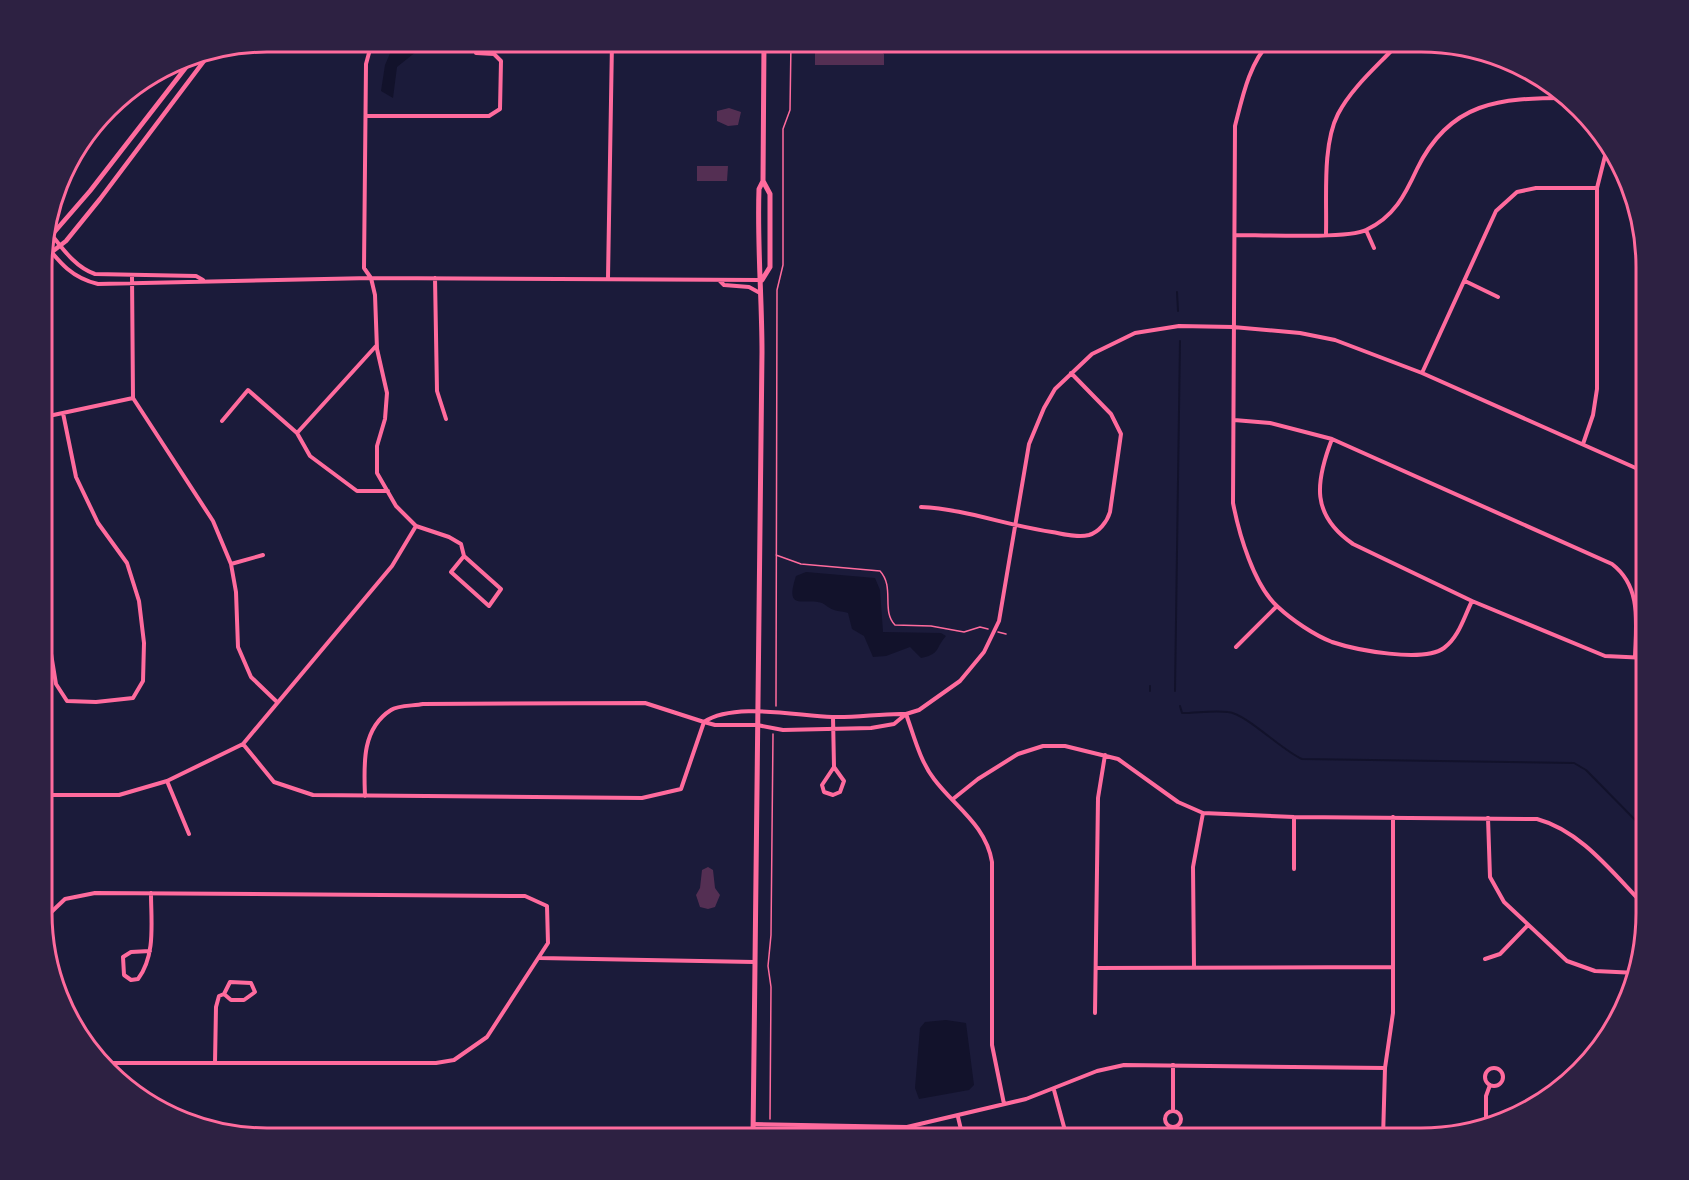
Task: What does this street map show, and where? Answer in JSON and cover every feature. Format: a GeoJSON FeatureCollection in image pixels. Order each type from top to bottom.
{"type":"FeatureCollection","features":[{"type":"Feature","properties":{"kind":"main road"},"geometry":{"type":"LineString","coordinates":[[753,1128],[762,294],[762,280],[758,267],[758,239],[759,189],[763,181],[764,52]]}},
{"type":"Feature","properties":{"kind":"main road"},"geometry":{"type":"LineString","coordinates":[[53,252],[100,200],[203,63]]}},
{"type":"Feature","properties":{"kind":"main road"},"geometry":{"type":"LineString","coordinates":[[55,233],[184,69]]}},
{"type":"Feature","properties":{"kind":"main road"},"geometry":{"type":"LineString","coordinates":[[762,280],[770,267],[770,194],[768,185],[763,181]]}},
{"type":"Feature","properties":{"kind":"street"},"geometry":{"type":"LineString","coordinates":[[369,52],[366,64],[364,268],[371,278],[375,295],[377,345],[387,393],[385,419],[376,446],[377,473],[396,506],[416,526],[449,537],[461,544],[464,556],[501,589],[489,606],[451,572],[464,556]]}},
{"type":"Feature","properties":{"kind":"street"},"geometry":{"type":"LineString","coordinates":[[366,116],[489,116],[497,113],[500,109],[501,61],[494,54],[476,52]]}},
{"type":"Feature","properties":{"kind":"street"},"geometry":{"type":"LineString","coordinates":[[608,278],[612,52]]}},
{"type":"Feature","properties":{"kind":"street"},"geometry":{"type":"LineString","coordinates":[[1261,52],[1241,101],[1235,126],[1233,503],[1239,536],[1252,567],[1276,607],[1330,641],[1352,648],[1434,654],[1445,648],[1455,638],[1472,601]]}},
{"type":"Feature","properties":{"kind":"street"},"geometry":{"type":"LineString","coordinates":[[1326,234],[1329,140],[1338,114],[1352,94],[1391,52]]}},
{"type":"Feature","properties":{"kind":"street"},"geometry":{"type":"LineString","coordinates":[[1234,235],[1350,234],[1366,230],[1399,205],[1433,144],[1461,116],[1508,99],[1554,98]]}},
{"type":"Feature","properties":{"kind":"street"},"geometry":{"type":"LineString","coordinates":[[1583,444],[1593,415],[1597,388],[1597,188],[1606,156]]}},
{"type":"Feature","properties":{"kind":"street"},"geometry":{"type":"LineString","coordinates":[[1422,373],[1466,282],[1496,211],[1509,196],[1536,188],[1597,188]]}},
{"type":"Feature","properties":{"kind":"street"},"geometry":{"type":"LineString","coordinates":[[1366,230],[1374,248]]}},
{"type":"Feature","properties":{"kind":"street"},"geometry":{"type":"LineString","coordinates":[[54,238],[86,271],[95,274],[196,276],[203,280]]}},
{"type":"Feature","properties":{"kind":"street"},"geometry":{"type":"LineString","coordinates":[[53,254],[67,270],[85,281],[98,284],[196,284],[203,280],[371,278],[762,280]]}},
{"type":"Feature","properties":{"kind":"street"},"geometry":{"type":"LineString","coordinates":[[132,275],[133,398],[213,521],[231,564],[236,591],[238,647],[251,677],[276,701]]}},
{"type":"Feature","properties":{"kind":"street"},"geometry":{"type":"LineString","coordinates":[[435,278],[437,391],[447,419]]}},
{"type":"Feature","properties":{"kind":"street"},"geometry":{"type":"LineString","coordinates":[[720,281],[724,285],[749,287],[762,294]]}},
{"type":"Feature","properties":{"kind":"street"},"geometry":{"type":"LineString","coordinates":[[1466,282],[1498,297]]}},
{"type":"Feature","properties":{"kind":"street"},"geometry":{"type":"LineString","coordinates":[[243,744],[274,782],[314,795],[642,798],[681,789],[704,722],[714,715],[757,712],[833,717],[906,714],[919,711],[960,681],[974,667],[996,631],[1017,527],[1029,444],[1044,408],[1055,389],[1092,354],[1135,333],[1179,326],[1233,327],[1300,333],[1335,340],[1422,373],[1636,468]]}},
{"type":"Feature","properties":{"kind":"street"},"geometry":{"type":"LineString","coordinates":[[297,433],[377,345]]}},
{"type":"Feature","properties":{"kind":"street"},"geometry":{"type":"LineString","coordinates":[[921,507],[966,513],[1017,527],[1083,535],[1096,532],[1108,519],[1120,434],[1111,414],[1071,373]]}},
{"type":"Feature","properties":{"kind":"street"},"geometry":{"type":"LineString","coordinates":[[222,421],[248,390],[297,433],[310,456],[357,491],[388,491]]}},
{"type":"Feature","properties":{"kind":"street"},"geometry":{"type":"LineString","coordinates":[[52,415],[133,398]]}},
{"type":"Feature","properties":{"kind":"street"},"geometry":{"type":"LineString","coordinates":[[52,660],[56,684],[67,701],[96,702],[133,698],[143,681],[144,643],[139,601],[127,563],[98,523],[76,477],[63,413]]}},
{"type":"Feature","properties":{"kind":"street"},"geometry":{"type":"LineString","coordinates":[[1234,420],[1270,423],[1332,439],[1612,564],[1628,579],[1635,596],[1635,657],[1605,656],[1472,601],[1353,544],[1337,533],[1325,515],[1319,497],[1320,478],[1332,439]]}},
{"type":"Feature","properties":{"kind":"street"},"geometry":{"type":"LineString","coordinates":[[52,795],[119,795],[167,781],[243,744],[276,701],[392,566],[416,526]]}},
{"type":"Feature","properties":{"kind":"street"},"geometry":{"type":"LineString","coordinates":[[231,564],[263,555]]}},
{"type":"Feature","properties":{"kind":"street"},"geometry":{"type":"LineString","coordinates":[[1236,647],[1276,607]]}},
{"type":"Feature","properties":{"kind":"street"},"geometry":{"type":"LineString","coordinates":[[365,796],[364,756],[372,730],[392,710],[423,704],[645,702],[716,725],[757,725],[774,729],[833,730],[894,724],[906,714]]}},
{"type":"Feature","properties":{"kind":"street"},"geometry":{"type":"LineString","coordinates":[[906,714],[929,772],[986,839],[992,862],[992,1044],[1004,1104]]}},
{"type":"Feature","properties":{"kind":"street"},"geometry":{"type":"LineString","coordinates":[[833,717],[834,767],[844,781],[844,787],[840,792],[827,794],[822,785],[834,767]]}},
{"type":"Feature","properties":{"kind":"street"},"geometry":{"type":"LineString","coordinates":[[953,799],[978,779],[1031,748],[1065,746],[1105,754],[1129,765],[1178,802],[1203,813],[1294,817],[1537,819],[1564,829],[1576,837],[1636,897]]}},
{"type":"Feature","properties":{"kind":"street"},"geometry":{"type":"LineString","coordinates":[[1095,1013],[1098,798],[1105,754]]}},
{"type":"Feature","properties":{"kind":"street"},"geometry":{"type":"LineString","coordinates":[[167,781],[189,834]]}},
{"type":"Feature","properties":{"kind":"street"},"geometry":{"type":"LineString","coordinates":[[1194,967],[1193,867],[1203,813]]}},
{"type":"Feature","properties":{"kind":"street"},"geometry":{"type":"LineString","coordinates":[[1294,817],[1294,869]]}},
{"type":"Feature","properties":{"kind":"street"},"geometry":{"type":"LineString","coordinates":[[1383,1128],[1385,1068],[1393,1013],[1393,817]]}},
{"type":"Feature","properties":{"kind":"street"},"geometry":{"type":"LineString","coordinates":[[1488,818],[1489,864],[1493,884],[1504,902],[1556,953],[1580,968],[1628,972]]}},
{"type":"Feature","properties":{"kind":"street"},"geometry":{"type":"LineString","coordinates":[[52,911],[65,899],[94,892],[525,896],[547,906],[548,943],[539,958],[487,1037],[454,1060],[436,1063],[113,1063]]}},
{"type":"Feature","properties":{"kind":"street"},"geometry":{"type":"LineString","coordinates":[[150,951],[131,952],[123,957],[124,975],[131,980],[138,979],[145,970],[150,951],[151,893]]}},
{"type":"Feature","properties":{"kind":"street"},"geometry":{"type":"LineString","coordinates":[[1485,959],[1500,954],[1528,926]]}},
{"type":"Feature","properties":{"kind":"street"},"geometry":{"type":"LineString","coordinates":[[539,958],[754,962]]}},
{"type":"Feature","properties":{"kind":"street"},"geometry":{"type":"LineString","coordinates":[[1096,968],[1392,967]]}},
{"type":"Feature","properties":{"kind":"street"},"geometry":{"type":"LineString","coordinates":[[215,1063],[216,1007],[219,996],[224,994],[230,981],[251,983],[255,992],[244,1000],[231,1000],[224,994]]}},
{"type":"Feature","properties":{"kind":"street"},"geometry":{"type":"LineString","coordinates":[[753,1124],[907,1127],[958,1117],[1054,1090],[1111,1068],[1173,1065],[1385,1068]]}},
{"type":"Feature","properties":{"kind":"street"},"geometry":{"type":"LineString","coordinates":[[1173,1065],[1173,1111],[1181,1118],[1178,1125],[1173,1127],[1166,1124],[1165,1119],[1168,1112],[1173,1111]]}},
{"type":"Feature","properties":{"kind":"street"},"geometry":{"type":"LineString","coordinates":[[1492,1068],[1500,1069],[1502,1080],[1498,1085],[1490,1084],[1486,1081],[1486,1073],[1492,1068]]}},
{"type":"Feature","properties":{"kind":"street"},"geometry":{"type":"LineString","coordinates":[[1486,1117],[1486,1096],[1490,1084]]}},
{"type":"Feature","properties":{"kind":"street"},"geometry":{"type":"LineString","coordinates":[[1054,1090],[1064,1128]]}},
{"type":"Feature","properties":{"kind":"street"},"geometry":{"type":"LineString","coordinates":[[958,1117],[961,1128]]}},
{"type":"Feature","properties":{"kind":"path"},"geometry":{"type":"LineString","coordinates":[[775,714],[778,588],[776,555],[777,290],[783,265],[783,129],[790,110],[791,52]]}},
{"type":"Feature","properties":{"kind":"path"},"geometry":{"type":"LineString","coordinates":[[776,555],[801,564],[880,571],[888,584],[888,612],[895,625],[932,626],[964,632],[984,627],[1006,634]]}},
{"type":"Feature","properties":{"kind":"path"},"geometry":{"type":"LineString","coordinates":[[770,1125],[771,987],[768,966],[771,935],[774,729]]}},
{"type":"Feature","properties":{"kind":"shaded area"},"geometry":{"type":"Polygon","coordinates":[[[391,52],[416,52],[397,67],[393,98],[381,91],[385,65],[391,52]]]}},
{"type":"Feature","properties":{"kind":"shaded area"},"geometry":{"type":"Polygon","coordinates":[[[806,572],[875,578],[880,590],[883,632],[941,633],[946,636],[932,655],[921,658],[910,647],[886,656],[873,657],[864,636],[852,629],[848,613],[832,609],[822,603],[794,599],[792,595],[796,576],[806,572]]]}},
{"type":"Feature","properties":{"kind":"shaded area"},"geometry":{"type":"Polygon","coordinates":[[[946,1020],[966,1023],[974,1085],[969,1090],[919,1099],[915,1088],[920,1028],[925,1022],[946,1020]]]}},
{"type":"Feature","properties":{"kind":"building"},"geometry":{"type":"Polygon","coordinates":[[[815,52],[882,52],[884,54],[884,65],[815,65],[815,52]]]}},
{"type":"Feature","properties":{"kind":"building"},"geometry":{"type":"Polygon","coordinates":[[[729,108],[741,112],[738,125],[728,126],[717,121],[717,111],[729,108]]]}},
{"type":"Feature","properties":{"kind":"building"},"geometry":{"type":"Polygon","coordinates":[[[697,166],[728,166],[727,181],[697,181],[697,166]]]}},
{"type":"Feature","properties":{"kind":"building"},"geometry":{"type":"Polygon","coordinates":[[[708,867],[713,870],[715,888],[720,895],[715,907],[708,909],[700,907],[696,895],[700,888],[702,870],[708,867]]]}},
{"type":"Feature","properties":{"kind":"waterway"},"geometry":{"type":"LineString","coordinates":[[1177,292],[1178,311]]}},
{"type":"Feature","properties":{"kind":"waterway"},"geometry":{"type":"LineString","coordinates":[[1175,691],[1180,341]]}},
{"type":"Feature","properties":{"kind":"waterway"},"geometry":{"type":"LineString","coordinates":[[1150,686],[1150,691]]}},
{"type":"Feature","properties":{"kind":"waterway"},"geometry":{"type":"LineString","coordinates":[[1180,706],[1182,713],[1217,711],[1236,714],[1302,759],[1574,763],[1586,770],[1636,821]]}}]}
